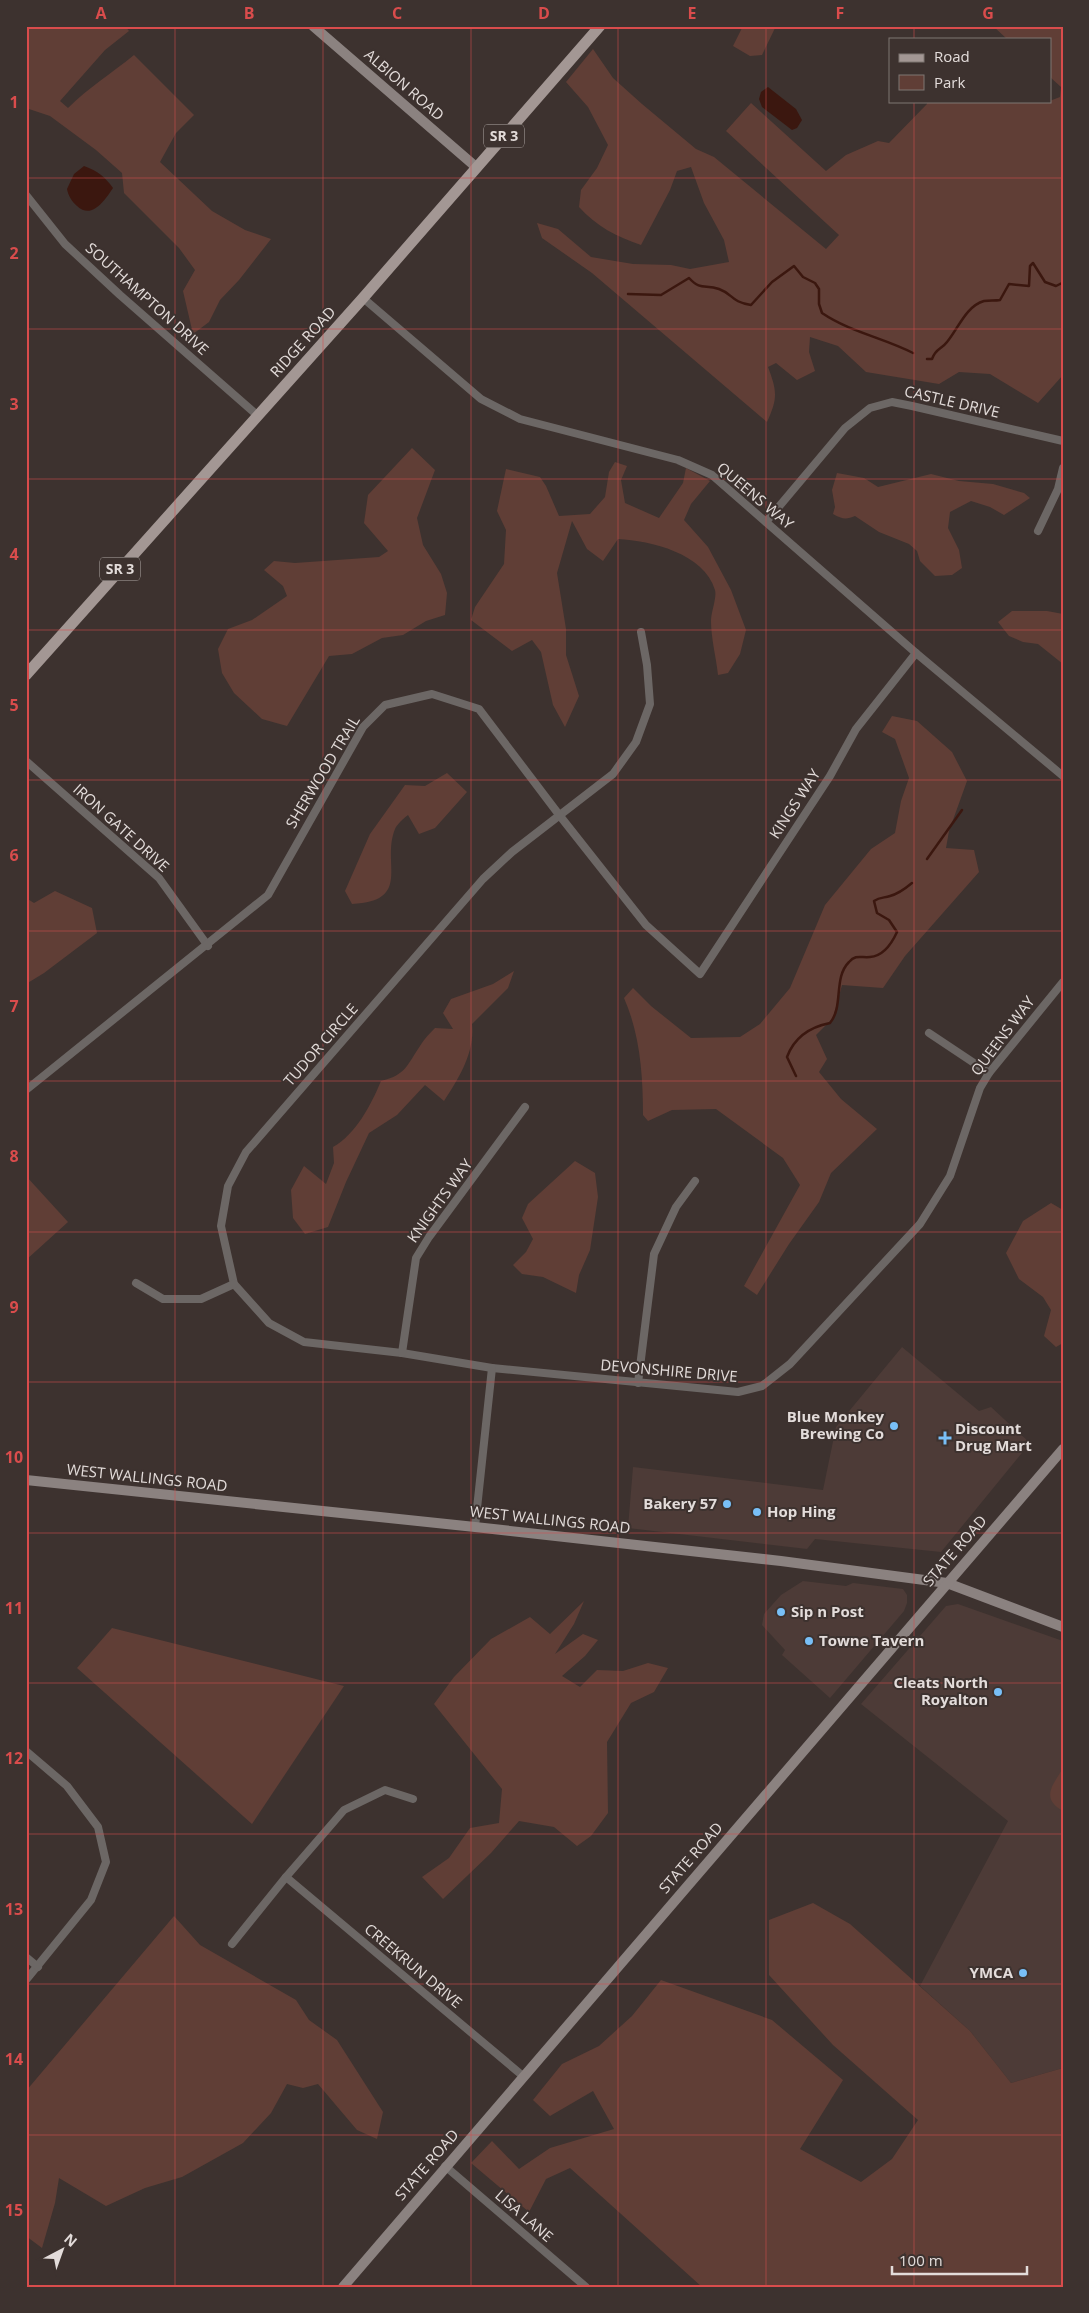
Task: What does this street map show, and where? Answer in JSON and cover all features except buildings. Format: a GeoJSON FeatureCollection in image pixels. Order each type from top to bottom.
{"type":"FeatureCollection","features":[{"type":"Feature","properties":{"kind":"main road","name":"RIDGE ROAD"},"geometry":{"type":"LineString","coordinates":[[26,675],[363,298],[600,26]]}},
{"type":"Feature","properties":{"kind":"street","name":"ALBION ROAD"},"geometry":{"type":"LineString","coordinates":[[313,26],[476,167]]}},
{"type":"Feature","properties":{"kind":"street","name":"SOUTHAMPTON DRIVE"},"geometry":{"type":"LineString","coordinates":[[26,196],[65,244],[120,295],[257,415]]}},
{"type":"Feature","properties":{"kind":"street","name":"QUEENS WAY"},"geometry":{"type":"LineString","coordinates":[[363,298],[481,399],[520,419],[678,460],[712,475],[916,653],[1063,776]]}},
{"type":"Feature","properties":{"kind":"street","name":"CASTLE DRIVE"},"geometry":{"type":"LineString","coordinates":[[766,522],[845,428],[870,408],[892,402],[1063,441]]}},
{"type":"Feature","properties":{"kind":"street"},"geometry":{"type":"LineString","coordinates":[[1038,531],[1058,489],[1063,468]]}},
{"type":"Feature","properties":{"kind":"street","name":"TUDOR CIRCLE"},"geometry":{"type":"LineString","coordinates":[[492,1368],[402,1354],[304,1342],[269,1323],[234,1284],[221,1226],[228,1186],[246,1152],[483,879],[512,852],[613,774],[636,742],[650,704],[647,665],[641,632]]}},
{"type":"Feature","properties":{"kind":"street","name":"KINGS WAY"},"geometry":{"type":"LineString","coordinates":[[700,974],[830,776],[856,729],[916,653]]}},
{"type":"Feature","properties":{"kind":"street","name":"SHERWOOD TRAIL"},"geometry":{"type":"LineString","coordinates":[[26,1090],[208,946],[268,895],[363,727],[386,704],[432,694],[479,709],[646,925],[700,974]]}},
{"type":"Feature","properties":{"kind":"street","name":"IRON GATE DRIVE"},"geometry":{"type":"LineString","coordinates":[[26,761],[159,878],[208,946]]}},
{"type":"Feature","properties":{"kind":"street","name":"QUEENS WAY"},"geometry":{"type":"LineString","coordinates":[[939,1194],[950,1176],[980,1088],[989,1073],[1063,982]]}},
{"type":"Feature","properties":{"kind":"street"},"geometry":{"type":"LineString","coordinates":[[929,1033],[989,1073]]}},
{"type":"Feature","properties":{"kind":"street","name":"KNIGHTS WAY"},"geometry":{"type":"LineString","coordinates":[[402,1354],[416,1258],[429,1237],[525,1107]]}},
{"type":"Feature","properties":{"kind":"street"},"geometry":{"type":"LineString","coordinates":[[638,1383],[654,1254],[676,1207],[695,1181]]}},
{"type":"Feature","properties":{"kind":"street","name":"DEVONSHIRE DRIVE"},"geometry":{"type":"LineString","coordinates":[[492,1368],[738,1392],[762,1386],[790,1364],[889,1260],[920,1224],[939,1194]]}},
{"type":"Feature","properties":{"kind":"street"},"geometry":{"type":"LineString","coordinates":[[136,1283],[162,1299],[201,1299],[234,1284]]}},
{"type":"Feature","properties":{"kind":"street"},"geometry":{"type":"LineString","coordinates":[[475,1527],[492,1368]]}},
{"type":"Feature","properties":{"kind":"street","name":"STATE ROAD"},"geometry":{"type":"LineString","coordinates":[[343,2287],[1063,1449]]}},
{"type":"Feature","properties":{"kind":"street","name":"WEST WALLINGS ROAD"},"geometry":{"type":"LineString","coordinates":[[26,1480],[781,1561],[948,1583],[1063,1626]]}},
{"type":"Feature","properties":{"kind":"street"},"geometry":{"type":"LineString","coordinates":[[26,1751],[67,1786],[98,1827],[106,1862],[91,1900],[26,1980]]}},
{"type":"Feature","properties":{"kind":"street"},"geometry":{"type":"LineString","coordinates":[[232,1944],[286,1877],[344,1810],[385,1790],[413,1800]]}},
{"type":"Feature","properties":{"kind":"street","name":"CREEKRUN DRIVE"},"geometry":{"type":"LineString","coordinates":[[286,1877],[523,2076]]}},
{"type":"Feature","properties":{"kind":"street"},"geometry":{"type":"LineString","coordinates":[[26,1957],[38,1967]]}},
{"type":"Feature","properties":{"kind":"street","name":"LISA LANE"},"geometry":{"type":"LineString","coordinates":[[445,2166],[586,2287]]}},
{"type":"Feature","properties":{"kind":"shaded area"},"geometry":{"type":"Polygon","coordinates":[[[768,87],[796,109],[802,120],[797,128],[792,130],[762,107],[759,99],[761,92],[768,87]]]}},
{"type":"Feature","properties":{"kind":"shaded area"},"geometry":{"type":"Polygon","coordinates":[[[84,166],[101,175],[113,188],[98,207],[88,211],[75,204],[70,198],[67,189],[74,174],[84,166]]]}},
{"type":"Feature","properties":{"kind":"shaded area"},"geometry":{"type":"Polygon","coordinates":[[[902,1347],[979,1411],[991,1407],[1030,1443],[941,1552],[815,1539],[807,1549],[628,1528],[633,1467],[823,1490],[836,1427],[902,1347]]]}},
{"type":"Feature","properties":{"kind":"shaded area"},"geometry":{"type":"Polygon","coordinates":[[[803,1581],[846,1586],[853,1583],[903,1589],[907,1595],[904,1611],[830,1698],[782,1655],[785,1650],[762,1625],[764,1614],[781,1595],[803,1581]]]}},
{"type":"Feature","properties":{"kind":"shaded area"},"geometry":{"type":"Polygon","coordinates":[[[958,1604],[1063,1641],[1063,2068],[1011,2083],[970,2031],[920,1986],[1008,1821],[861,1704],[946,1606],[958,1604]]]}},
{"type":"Feature","properties":{"kind":"green space"},"geometry":{"type":"Polygon","coordinates":[[[26,26],[125,26],[129,31],[105,50],[60,101],[68,108],[134,55],[194,115],[176,133],[160,162],[212,211],[245,230],[271,239],[239,280],[220,300],[209,322],[193,334],[183,291],[195,270],[179,248],[124,193],[122,173],[96,150],[50,116],[26,108],[26,26]]]}},
{"type":"Feature","properties":{"kind":"green space"},"geometry":{"type":"Polygon","coordinates":[[[743,26],[776,26],[762,55],[750,56],[733,46],[743,26]]]}},
{"type":"Feature","properties":{"kind":"green space"},"geometry":{"type":"Polygon","coordinates":[[[993,26],[1058,26],[1063,29],[1063,375],[1038,403],[990,374],[959,372],[939,384],[866,372],[838,346],[810,337],[809,352],[815,371],[797,380],[776,363],[768,367],[775,389],[775,400],[767,422],[592,273],[542,238],[537,223],[558,229],[591,257],[633,264],[671,265],[690,269],[729,262],[724,240],[704,203],[691,167],[677,171],[670,190],[641,245],[607,230],[592,220],[579,207],[581,190],[597,168],[608,145],[588,107],[566,82],[593,49],[613,78],[642,104],[696,149],[714,157],[826,249],[839,235],[726,131],[751,103],[826,171],[846,155],[878,141],[889,143],[927,102],[1052,102],[1052,100],[1060,97],[1061,87],[1052,79],[1052,38],[1006,38],[993,26]]]}},
{"type":"Feature","properties":{"kind":"green space"},"geometry":{"type":"Polygon","coordinates":[[[412,448],[435,470],[417,518],[423,545],[441,574],[447,593],[445,615],[426,621],[403,635],[382,638],[352,654],[329,656],[287,726],[262,719],[234,693],[222,673],[218,649],[228,629],[252,620],[287,596],[283,586],[264,570],[274,561],[295,563],[379,557],[388,551],[364,523],[368,495],[412,448]]]}},
{"type":"Feature","properties":{"kind":"green space"},"geometry":{"type":"Polygon","coordinates":[[[615,462],[627,466],[621,480],[625,503],[659,518],[683,483],[686,468],[710,481],[691,504],[684,520],[708,547],[731,590],[746,630],[740,654],[728,673],[718,675],[711,627],[715,590],[709,577],[700,567],[675,551],[646,543],[618,539],[603,561],[587,549],[572,521],[557,573],[566,629],[566,655],[579,696],[565,727],[553,705],[541,652],[532,640],[512,651],[471,620],[475,607],[504,564],[506,530],[497,511],[506,469],[540,477],[559,516],[590,514],[605,497],[609,472],[615,462]]]}},
{"type":"Feature","properties":{"kind":"green space"},"geometry":{"type":"Polygon","coordinates":[[[837,473],[864,478],[878,487],[931,474],[959,481],[993,484],[1024,493],[1030,498],[1004,515],[990,507],[971,501],[950,512],[948,528],[959,550],[962,568],[952,575],[935,576],[920,561],[917,551],[909,544],[879,532],[855,516],[844,518],[833,514],[835,507],[832,490],[837,473]]]}},
{"type":"Feature","properties":{"kind":"green space"},"geometry":{"type":"Polygon","coordinates":[[[1012,611],[1047,611],[1063,614],[1063,664],[1038,644],[1023,642],[1009,636],[998,622],[1012,611]]]}},
{"type":"Feature","properties":{"kind":"green space"},"geometry":{"type":"Polygon","coordinates":[[[892,716],[917,721],[952,752],[967,781],[949,831],[946,848],[974,850],[979,872],[905,956],[883,988],[842,985],[833,1018],[816,1035],[827,1059],[819,1072],[841,1099],[877,1129],[831,1173],[819,1202],[789,1244],[757,1295],[744,1286],[800,1185],[783,1158],[716,1109],[672,1110],[648,1121],[643,1115],[640,1055],[634,1026],[624,998],[633,988],[651,1006],[691,1038],[740,1037],[760,1024],[790,988],[825,905],[871,849],[895,833],[901,801],[909,778],[895,739],[882,732],[892,716]]]}},
{"type":"Feature","properties":{"kind":"green space"},"geometry":{"type":"Polygon","coordinates":[[[447,773],[467,792],[435,828],[419,834],[408,815],[401,821],[395,829],[392,842],[389,888],[382,896],[371,901],[352,904],[345,891],[370,834],[405,785],[425,786],[447,773]]]}},
{"type":"Feature","properties":{"kind":"green space"},"geometry":{"type":"Polygon","coordinates":[[[55,891],[92,908],[97,933],[44,973],[26,984],[26,898],[34,903],[55,891]]]}},
{"type":"Feature","properties":{"kind":"green space"},"geometry":{"type":"Polygon","coordinates":[[[514,971],[508,988],[472,1024],[471,1045],[465,1064],[444,1101],[425,1085],[397,1115],[369,1133],[328,1227],[305,1234],[293,1218],[291,1190],[304,1166],[326,1184],[334,1163],[333,1147],[356,1127],[373,1100],[381,1081],[396,1076],[401,1072],[409,1064],[423,1041],[435,1028],[453,1029],[443,1013],[451,999],[493,984],[514,971]]]}},
{"type":"Feature","properties":{"kind":"green space"},"geometry":{"type":"Polygon","coordinates":[[[575,1161],[595,1173],[598,1197],[590,1250],[579,1275],[576,1293],[543,1277],[522,1274],[513,1265],[526,1252],[533,1239],[522,1218],[528,1204],[575,1161]]]}},
{"type":"Feature","properties":{"kind":"green space"},"geometry":{"type":"Polygon","coordinates":[[[26,1176],[68,1222],[26,1260],[26,1176]]]}},
{"type":"Feature","properties":{"kind":"green space"},"geometry":{"type":"Polygon","coordinates":[[[1051,1203],[1063,1210],[1063,1343],[1056,1347],[1044,1336],[1051,1310],[1043,1297],[1019,1279],[1006,1253],[1023,1221],[1051,1203]]]}},
{"type":"Feature","properties":{"kind":"green space"},"geometry":{"type":"Polygon","coordinates":[[[584,1601],[574,1624],[555,1654],[583,1634],[598,1640],[585,1656],[562,1676],[580,1687],[597,1670],[623,1671],[648,1663],[668,1668],[654,1692],[631,1703],[607,1742],[608,1813],[591,1836],[577,1846],[554,1827],[519,1821],[491,1853],[443,1899],[422,1877],[449,1858],[470,1828],[499,1823],[502,1789],[434,1704],[454,1677],[491,1639],[530,1617],[550,1634],[584,1601]]]}},
{"type":"Feature","properties":{"kind":"green space"},"geometry":{"type":"Polygon","coordinates":[[[112,1628],[344,1686],[252,1824],[77,1668],[112,1628]]]}},
{"type":"Feature","properties":{"kind":"green space"},"geometry":{"type":"Polygon","coordinates":[[[1063,1768],[1063,1811],[1056,1806],[1050,1796],[1063,1768]]]}},
{"type":"Feature","properties":{"kind":"green space"},"geometry":{"type":"Polygon","coordinates":[[[813,1903],[850,1924],[970,2031],[1011,2083],[1063,2068],[1063,2287],[702,2287],[570,2168],[546,2179],[529,2212],[471,2163],[492,2141],[519,2169],[550,2148],[614,2129],[593,2091],[550,2116],[533,2100],[562,2064],[599,2046],[632,2016],[661,1980],[772,2020],[843,2080],[800,2149],[861,2182],[892,2159],[918,2120],[833,2045],[769,1975],[769,1920],[813,1903]]]}},
{"type":"Feature","properties":{"kind":"green space"},"geometry":{"type":"Polygon","coordinates":[[[174,1916],[200,1945],[296,2000],[309,2020],[337,2040],[383,2112],[377,2139],[357,2130],[318,2084],[303,2088],[287,2084],[271,2113],[243,2143],[182,2177],[145,2188],[106,2206],[59,2178],[55,2203],[42,2248],[26,2236],[26,2091],[174,1916]]]}},
{"type":"Feature","properties":{"kind":"waterway"},"geometry":{"type":"LineString","coordinates":[[927,359],[932,359],[935,353],[945,345],[972,308],[984,301],[1000,300],[1009,284],[1029,286],[1030,266],[1033,263],[1045,282],[1056,286],[1062,283],[1063,290]]}},
{"type":"Feature","properties":{"kind":"waterway"},"geometry":{"type":"LineString","coordinates":[[628,294],[661,295],[689,278],[700,286],[719,289],[736,300],[751,305],[772,282],[794,266],[803,277],[815,283],[819,289],[819,304],[822,313],[855,330],[913,353]]}},
{"type":"Feature","properties":{"kind":"waterway"},"geometry":{"type":"LineString","coordinates":[[927,859],[962,810]]}},
{"type":"Feature","properties":{"kind":"waterway"},"geometry":{"type":"LineString","coordinates":[[796,1076],[787,1057],[790,1050],[804,1034],[816,1027],[830,1023],[837,1009],[841,976],[844,969],[854,958],[875,956],[883,952],[897,932],[889,920],[877,913],[874,901],[896,894],[912,883]]}},
{"type":"Feature","properties":{"kind":"place","name":"Blue Monkey Brewing Co"},"geometry":{"type":"Point","coordinates":[894,1426]}},
{"type":"Feature","properties":{"kind":"place","name":"Discount Drug Mart"},"geometry":{"type":"Point","coordinates":[945,1438]}},
{"type":"Feature","properties":{"kind":"place","name":"Bakery 57"},"geometry":{"type":"Point","coordinates":[727,1504]}},
{"type":"Feature","properties":{"kind":"place","name":"Hop Hing"},"geometry":{"type":"Point","coordinates":[757,1512]}},
{"type":"Feature","properties":{"kind":"place","name":"Sip n Post"},"geometry":{"type":"Point","coordinates":[781,1612]}},
{"type":"Feature","properties":{"kind":"place","name":"Towne Tavern"},"geometry":{"type":"Point","coordinates":[809,1641]}},
{"type":"Feature","properties":{"kind":"place","name":"Cleats North Royalton"},"geometry":{"type":"Point","coordinates":[998,1692]}},
{"type":"Feature","properties":{"kind":"place","name":"YMCA"},"geometry":{"type":"Point","coordinates":[1023,1973]}}]}
